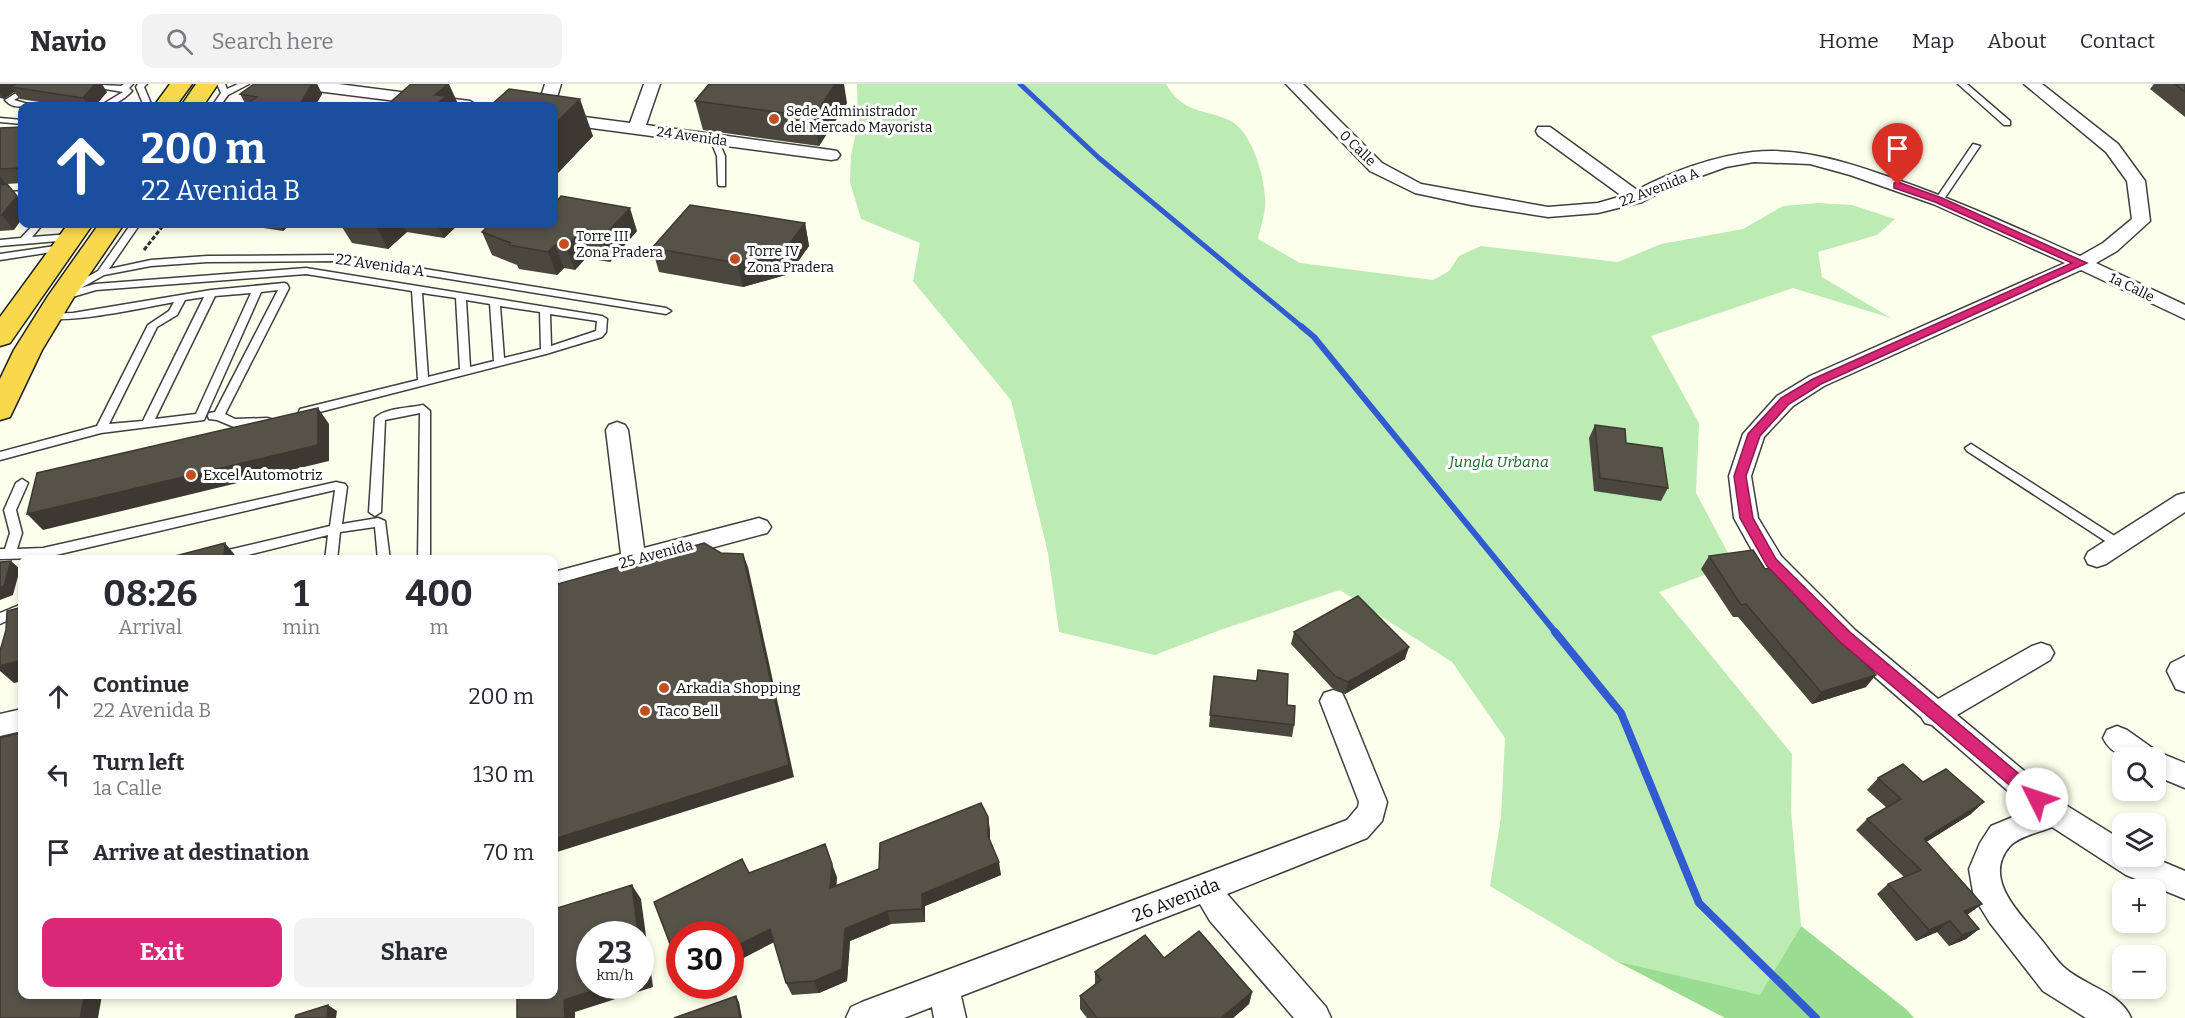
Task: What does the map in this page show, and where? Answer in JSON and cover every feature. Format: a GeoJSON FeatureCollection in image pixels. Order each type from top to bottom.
{"type":"FeatureCollection","features":[{"type":"Feature","properties":{"kind":"highway"},"geometry":{"type":"LineString","coordinates":[[168,102],[181,84]]}},
{"type":"Feature","properties":{"kind":"highway"},"geometry":{"type":"LineString","coordinates":[[197,102],[216,88]]}},
{"type":"Feature","properties":{"kind":"highway"},"geometry":{"type":"LineString","coordinates":[[0,410],[28,350],[108,228]]}},
{"type":"Feature","properties":{"kind":"highway"},"geometry":{"type":"LineString","coordinates":[[2,329],[71,236]]}},
{"type":"Feature","properties":{"kind":"street"},"geometry":{"type":"LineString","coordinates":[[301,84],[437,102],[448,84]]}},
{"type":"Feature","properties":{"kind":"street"},"geometry":{"type":"LineString","coordinates":[[547,102],[553,84]]}},
{"type":"Feature","properties":{"kind":"street"},"geometry":{"type":"LineString","coordinates":[[636,129],[652,84]]}},
{"type":"Feature","properties":{"kind":"street","name":"0 Calle"},"geometry":{"type":"LineString","coordinates":[[1294,84],[1376,167],[1415,188],[1471,200]]}},
{"type":"Feature","properties":{"kind":"street"},"geometry":{"type":"LineString","coordinates":[[2032,84],[2112,148],[2136,182],[2141,222],[2110,247],[2081,263],[1817,381],[1785,401],[1754,434],[1740,476],[1746,518],[1772,562],[1845,638],[1935,715],[1972,742],[2054,813],[2136,865],[2185,885]]}},
{"type":"Feature","properties":{"kind":"street","name":"24 Avenida"},"geometry":{"type":"LineString","coordinates":[[558,119],[831,155]]}},
{"type":"Feature","properties":{"kind":"street"},"geometry":{"type":"LineString","coordinates":[[1544,131],[1636,198]]}},
{"type":"Feature","properties":{"kind":"street","name":"22 Avenida A"},"geometry":{"type":"LineString","coordinates":[[1471,200],[1548,212],[1598,208],[1636,198],[1662,184],[1722,163],[1754,157],[1810,159]]}},
{"type":"Feature","properties":{"kind":"street","name":"1a Calle"},"geometry":{"type":"LineString","coordinates":[[1810,159],[1856,171],[1939,200],[2081,263],[2185,313]]}},
{"type":"Feature","properties":{"kind":"street"},"geometry":{"type":"LineString","coordinates":[[616,430],[634,560]]}},
{"type":"Feature","properties":{"kind":"street"},"geometry":{"type":"LineString","coordinates":[[2097,558],[2185,501]]}},
{"type":"Feature","properties":{"kind":"street","name":"25 Avenida"},"geometry":{"type":"LineString","coordinates":[[558,580],[759,527]]}},
{"type":"Feature","properties":{"kind":"street"},"geometry":{"type":"LineString","coordinates":[[1935,715],[2041,653]]}},
{"type":"Feature","properties":{"kind":"street"},"geometry":{"type":"LineString","coordinates":[[2185,667],[2180,671],[2185,681]]}},
{"type":"Feature","properties":{"kind":"street","name":"26 Avenida"},"geometry":{"type":"LineString","coordinates":[[862,1018],[1357,829],[1372,812],[1373,802],[1333,701]]}},
{"type":"Feature","properties":{"kind":"street"},"geometry":{"type":"LineString","coordinates":[[0,725],[18,721]]}},
{"type":"Feature","properties":{"kind":"street"},"geometry":{"type":"LineString","coordinates":[[2117,738],[2130,747]]}},
{"type":"Feature","properties":{"kind":"street"},"geometry":{"type":"LineString","coordinates":[[2166,767],[2185,776]]}},
{"type":"Feature","properties":{"kind":"street"},"geometry":{"type":"LineString","coordinates":[[2054,813],[2001,835],[1990,852],[1984,869],[1988,892],[2001,913],[2054,980],[2115,1018]]}},
{"type":"Feature","properties":{"kind":"street"},"geometry":{"type":"LineString","coordinates":[[1207,888],[1221,911],[1316,1018]]}},
{"type":"Feature","properties":{"kind":"street"},"geometry":{"type":"LineString","coordinates":[[943,988],[950,1018]]}},
{"type":"Feature","properties":{"kind":"lane"},"geometry":{"type":"LineString","coordinates":[[18,105],[9,100],[36,84]]}},
{"type":"Feature","properties":{"kind":"lane"},"geometry":{"type":"LineString","coordinates":[[87,84],[126,86],[126,93],[111,102]]}},
{"type":"Feature","properties":{"kind":"lane"},"geometry":{"type":"LineString","coordinates":[[143,84],[140,87],[146,102]]}},
{"type":"Feature","properties":{"kind":"lane"},"geometry":{"type":"LineString","coordinates":[[216,88],[221,84]]}},
{"type":"Feature","properties":{"kind":"lane"},"geometry":{"type":"LineString","coordinates":[[216,88],[245,84]]}},
{"type":"Feature","properties":{"kind":"lane"},"geometry":{"type":"LineString","coordinates":[[1962,84],[2007,123]]}},
{"type":"Feature","properties":{"kind":"lane"},"geometry":{"type":"LineString","coordinates":[[0,120],[18,122]]}},
{"type":"Feature","properties":{"kind":"lane"},"geometry":{"type":"LineString","coordinates":[[714,139],[721,156],[722,184]]}},
{"type":"Feature","properties":{"kind":"lane"},"geometry":{"type":"LineString","coordinates":[[1939,200],[1976,146]]}},
{"type":"Feature","properties":{"kind":"lane"},"geometry":{"type":"LineString","coordinates":[[0,196],[18,194]]}},
{"type":"Feature","properties":{"kind":"lane"},"geometry":{"type":"LineString","coordinates":[[26,240],[35,228]]}},
{"type":"Feature","properties":{"kind":"lane"},"geometry":{"type":"LineString","coordinates":[[101,273],[132,228]]}},
{"type":"Feature","properties":{"kind":"lane"},"geometry":{"type":"LineString","coordinates":[[0,243],[71,236]]}},
{"type":"Feature","properties":{"kind":"lane"},"geometry":{"type":"LineString","coordinates":[[0,257],[14,255],[71,236]]}},
{"type":"Feature","properties":{"kind":"lane","name":"22 Avenida A"},"geometry":{"type":"LineString","coordinates":[[57,303],[101,273],[151,263],[207,259],[339,258],[666,311]]}},
{"type":"Feature","properties":{"kind":"lane"},"geometry":{"type":"LineString","coordinates":[[219,416],[284,286],[211,293],[73,316],[57,303],[96,287],[306,271],[602,319],[601,332],[598,335],[546,351],[296,414]]}},
{"type":"Feature","properties":{"kind":"lane"},"geometry":{"type":"LineString","coordinates":[[200,417],[257,289]]}},
{"type":"Feature","properties":{"kind":"lane"},"geometry":{"type":"LineString","coordinates":[[417,290],[423,383]]}},
{"type":"Feature","properties":{"kind":"lane"},"geometry":{"type":"LineString","coordinates":[[147,424],[211,293]]}},
{"type":"Feature","properties":{"kind":"lane"},"geometry":{"type":"LineString","coordinates":[[461,295],[465,371]]}},
{"type":"Feature","properties":{"kind":"lane"},"geometry":{"type":"LineString","coordinates":[[101,429],[153,325],[173,313],[181,298]]}},
{"type":"Feature","properties":{"kind":"lane"},"geometry":{"type":"LineString","coordinates":[[495,301],[499,362]]}},
{"type":"Feature","properties":{"kind":"lane"},"geometry":{"type":"LineString","coordinates":[[545,309],[546,351]]}},
{"type":"Feature","properties":{"kind":"lane"},"geometry":{"type":"LineString","coordinates":[[375,512],[380,418],[423,409],[425,411],[424,555]]}},
{"type":"Feature","properties":{"kind":"lane"},"geometry":{"type":"LineString","coordinates":[[0,456],[101,429],[200,417],[219,416],[234,423],[261,423],[284,417]]}},
{"type":"Feature","properties":{"kind":"lane"},"geometry":{"type":"LineString","coordinates":[[1971,448],[2120,545]]}},
{"type":"Feature","properties":{"kind":"lane"},"geometry":{"type":"LineString","coordinates":[[22,483],[10,510],[16,533],[5,554],[43,553],[336,486],[341,487],[342,492],[332,555]]}},
{"type":"Feature","properties":{"kind":"lane"},"geometry":{"type":"LineString","coordinates":[[228,555],[371,522],[381,524],[384,555]]}},
{"type":"Feature","properties":{"kind":"lane"},"geometry":{"type":"LineString","coordinates":[[0,619],[18,611]]}},
{"type":"Feature","properties":{"kind":"path"},"geometry":{"type":"LineString","coordinates":[[147,246],[160,228]]}},
{"type":"Feature","properties":{"kind":"green space","name":"Jungla Urbana"},"geometry":{"type":"Polygon","coordinates":[[[857,84],[1166,84],[1173,94],[1186,105],[1229,120],[1245,135],[1257,159],[1264,185],[1265,207],[1258,239],[1300,263],[1433,280],[1449,271],[1459,256],[1481,246],[1618,262],[1661,244],[1743,229],[1783,206],[1818,203],[1852,205],[1895,219],[1877,235],[1818,252],[1822,277],[1891,318],[1793,288],[1651,336],[1699,423],[1696,493],[1734,564],[1659,592],[1792,754],[1791,811],[1801,926],[1760,996],[1616,961],[1490,886],[1501,817],[1505,738],[1452,662],[1340,590],[1220,630],[1155,655],[1059,632],[1048,553],[1011,400],[913,281],[920,243],[861,219],[850,182],[851,156],[858,122],[857,84]]]}},
{"type":"Feature","properties":{"kind":"green space"},"geometry":{"type":"Polygon","coordinates":[[[1801,926],[1906,1009],[1914,1018],[1725,1018],[1616,961],[1760,995],[1801,926]]]}},
{"type":"Feature","properties":{"kind":"building"},"geometry":{"type":"Polygon","coordinates":[[[16,84],[95,84],[83,98],[11,87],[16,84]]]}},
{"type":"Feature","properties":{"kind":"building"},"geometry":{"type":"Polygon","coordinates":[[[254,84],[312,84],[301,102],[250,102],[257,97],[240,94],[254,84]]]}},
{"type":"Feature","properties":{"kind":"building"},"geometry":{"type":"Polygon","coordinates":[[[411,84],[448,84],[435,95],[446,96],[439,102],[391,102],[411,84]]]}},
{"type":"Feature","properties":{"kind":"building"},"geometry":{"type":"Polygon","coordinates":[[[709,84],[835,84],[814,117],[695,101],[709,84]]]}},
{"type":"Feature","properties":{"kind":"building"},"geometry":{"type":"Polygon","coordinates":[[[2175,84],[2185,84],[2185,92],[2175,84]]]}},
{"type":"Feature","properties":{"kind":"building"},"geometry":{"type":"Polygon","coordinates":[[[509,89],[580,99],[558,121],[558,102],[494,102],[509,89]]]}},
{"type":"Feature","properties":{"kind":"building"},"geometry":{"type":"Polygon","coordinates":[[[18,127],[18,168],[0,169],[0,128],[18,127]]]}},
{"type":"Feature","properties":{"kind":"building"},"geometry":{"type":"Polygon","coordinates":[[[7,184],[17,196],[0,215],[0,185],[7,184]]]}},
{"type":"Feature","properties":{"kind":"building"},"geometry":{"type":"Polygon","coordinates":[[[561,196],[630,208],[601,239],[577,235],[566,247],[555,245],[548,252],[509,245],[511,243],[482,232],[486,228],[558,228],[558,200],[561,196]]]}},
{"type":"Feature","properties":{"kind":"building"},"geometry":{"type":"Polygon","coordinates":[[[690,205],[805,223],[784,251],[737,263],[652,248],[690,205]]]}},
{"type":"Feature","properties":{"kind":"building"},"geometry":{"type":"Polygon","coordinates":[[[318,408],[318,445],[27,514],[37,473],[318,408]]]}},
{"type":"Feature","properties":{"kind":"building"},"geometry":{"type":"Polygon","coordinates":[[[1595,425],[1625,429],[1626,443],[1662,448],[1668,488],[1600,478],[1595,425]]]}},
{"type":"Feature","properties":{"kind":"building"},"geometry":{"type":"Polygon","coordinates":[[[225,543],[224,555],[179,555],[225,543]]]}},
{"type":"Feature","properties":{"kind":"building","name":"Arkadia Shopping"},"geometry":{"type":"Polygon","coordinates":[[[704,543],[721,553],[743,554],[789,765],[558,838],[558,584],[704,543]]]}},
{"type":"Feature","properties":{"kind":"building"},"geometry":{"type":"Polygon","coordinates":[[[1753,550],[1765,569],[1778,567],[1799,595],[1803,594],[1876,675],[1821,692],[1746,604],[1741,605],[1709,556],[1753,550]]]}},
{"type":"Feature","properties":{"kind":"building"},"geometry":{"type":"Polygon","coordinates":[[[11,561],[4,586],[0,588],[0,562],[11,561]]]}},
{"type":"Feature","properties":{"kind":"building"},"geometry":{"type":"Polygon","coordinates":[[[1358,596],[1409,647],[1348,682],[1335,676],[1294,632],[1358,596]]]}},
{"type":"Feature","properties":{"kind":"building"},"geometry":{"type":"Polygon","coordinates":[[[18,608],[18,661],[0,666],[0,651],[6,630],[7,611],[18,608]]]}},
{"type":"Feature","properties":{"kind":"building"},"geometry":{"type":"Polygon","coordinates":[[[1258,670],[1288,674],[1287,705],[1295,706],[1294,725],[1210,715],[1214,676],[1257,681],[1258,670]]]}},
{"type":"Feature","properties":{"kind":"building"},"geometry":{"type":"Polygon","coordinates":[[[18,733],[18,999],[84,999],[80,1018],[0,1018],[0,738],[18,733]]]}},
{"type":"Feature","properties":{"kind":"building"},"geometry":{"type":"Polygon","coordinates":[[[1903,764],[1923,782],[1946,769],[1984,802],[1924,839],[1982,904],[1964,911],[1979,929],[1962,935],[1950,921],[1929,930],[1888,884],[1921,870],[1867,819],[1901,799],[1878,778],[1903,764]]]}},
{"type":"Feature","properties":{"kind":"building"},"geometry":{"type":"Polygon","coordinates":[[[981,803],[988,817],[988,836],[999,862],[922,894],[922,909],[887,911],[845,929],[842,969],[814,981],[786,983],[770,929],[744,942],[744,921],[666,921],[666,933],[654,902],[742,859],[749,873],[825,844],[832,864],[830,888],[879,869],[880,843],[981,803]]]}},
{"type":"Feature","properties":{"kind":"building"},"geometry":{"type":"Polygon","coordinates":[[[632,885],[636,921],[576,921],[576,996],[564,1000],[565,1018],[517,1018],[517,999],[558,999],[558,908],[632,885]]]}},
{"type":"Feature","properties":{"kind":"building"},"geometry":{"type":"Polygon","coordinates":[[[1199,931],[1252,992],[1221,1018],[1097,1018],[1080,996],[1101,980],[1095,972],[1145,935],[1164,958],[1199,931]]]}},
{"type":"Feature","properties":{"kind":"building"},"geometry":{"type":"Polygon","coordinates":[[[728,999],[737,999],[740,1018],[674,1018],[728,999]]]}},
{"type":"Feature","properties":{"kind":"building"},"geometry":{"type":"Polygon","coordinates":[[[328,1005],[327,1018],[295,1018],[296,1015],[328,1005]]]}},
{"type":"Feature","properties":{"kind":"waterway"},"geometry":{"type":"LineString","coordinates":[[1020,84],[1099,158],[1302,327]]}},
{"type":"Feature","properties":{"kind":"waterway"},"geometry":{"type":"LineString","coordinates":[[1301,326],[1314,337],[1556,633]]}},
{"type":"Feature","properties":{"kind":"waterway"},"geometry":{"type":"LineString","coordinates":[[1555,632],[1621,713],[1699,903],[1816,1018]]}},
{"type":"Feature","properties":{"kind":"place","name":"Sede Administrador del Mercado Mayorista"},"geometry":{"type":"Point","coordinates":[774,119]}},
{"type":"Feature","properties":{"kind":"place","name":"Torre III Zona Pradera"},"geometry":{"type":"Point","coordinates":[564,244]}},
{"type":"Feature","properties":{"kind":"place","name":"Torre IV Zona Pradera"},"geometry":{"type":"Point","coordinates":[735,259]}},
{"type":"Feature","properties":{"kind":"place","name":"Excel Automotriz"},"geometry":{"type":"Point","coordinates":[191,475]}},
{"type":"Feature","properties":{"kind":"place","name":"Arkadia Shopping"},"geometry":{"type":"Point","coordinates":[664,688]}},
{"type":"Feature","properties":{"kind":"place","name":"Taco Bell"},"geometry":{"type":"Point","coordinates":[645,711]}},
{"type":"Feature","properties":{"kind":"route"},"geometry":{"type":"LineString","coordinates":[[1898,185],[1939,200],[2081,263],[1817,381],[1785,401],[1754,434],[1740,476],[1746,518],[1772,562],[1845,638],[1935,715],[1972,742],[2037,799]]}}]}
